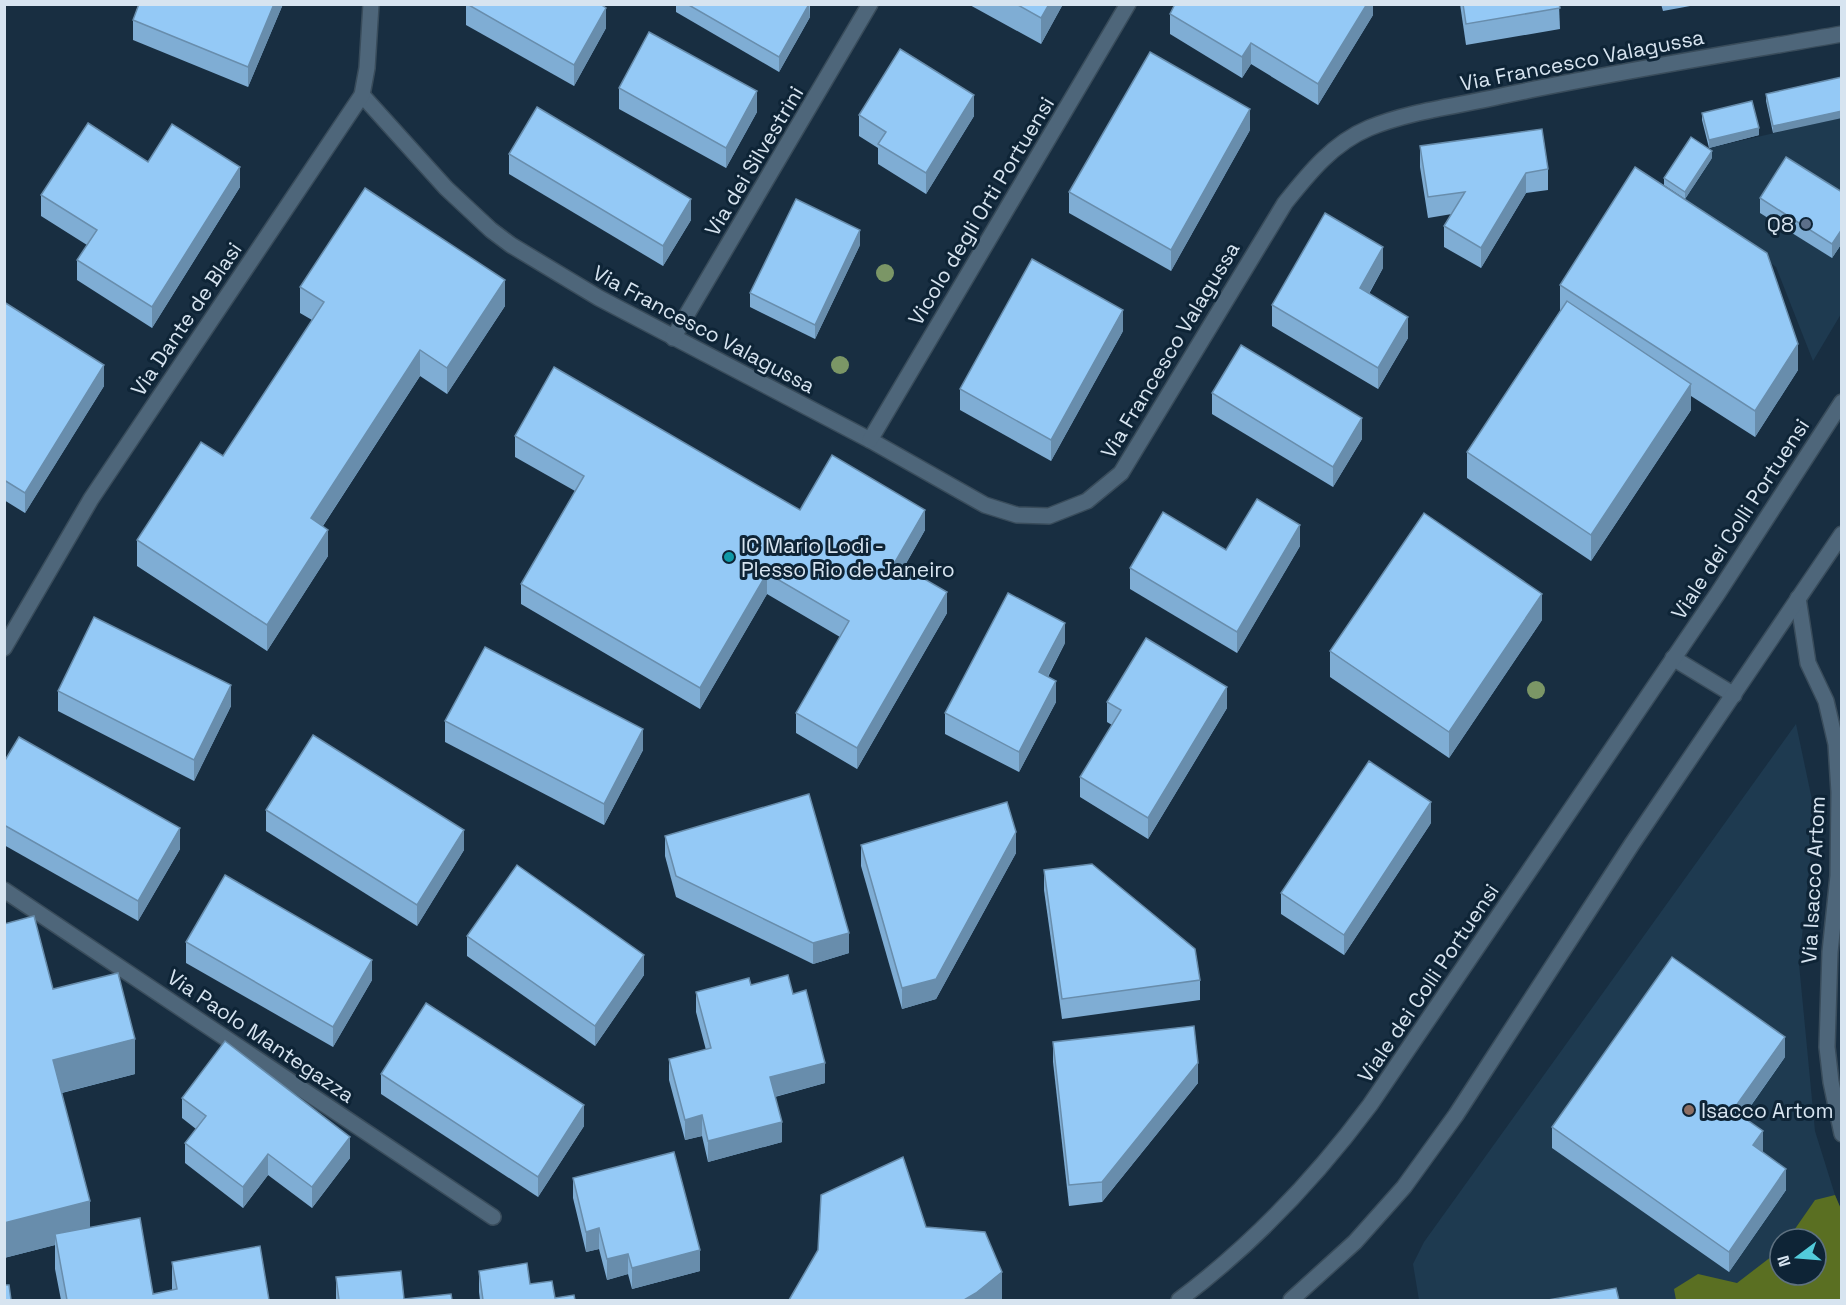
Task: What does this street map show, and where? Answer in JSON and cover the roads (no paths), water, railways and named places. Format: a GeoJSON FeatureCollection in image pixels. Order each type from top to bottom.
{"type":"FeatureCollection","features":[{"type":"Feature","properties":{"kind":"street","name":"Via Dante de Blasi"},"geometry":{"type":"LineString","coordinates":[[4,648],[91,499],[362,95],[367,68],[371,4]]}},
{"type":"Feature","properties":{"kind":"street","name":"Via dei Silvestrini"},"geometry":{"type":"LineString","coordinates":[[673,338],[870,4]]}},
{"type":"Feature","properties":{"kind":"street","name":"Vicolo degli Orti Portuensi"},"geometry":{"type":"LineString","coordinates":[[870,440],[1128,4]]}},
{"type":"Feature","properties":{"kind":"street","name":"Via Francesco Valagussa"},"geometry":{"type":"LineString","coordinates":[[362,95],[446,188],[511,245],[590,293],[870,440],[985,505],[1017,515],[1049,516],[1087,501],[1120,473],[1285,202],[1308,174],[1335,147],[1368,128],[1403,117],[1562,83],[1842,34]]}},
{"type":"Feature","properties":{"kind":"street","name":"Viale dei Colli Portuensi"},"geometry":{"type":"LineString","coordinates":[[1179,1300],[1212,1275],[1277,1215],[1342,1142],[1434,1013],[1842,402]]}},
{"type":"Feature","properties":{"kind":"street"},"geometry":{"type":"LineString","coordinates":[[1291,1300],[1349,1248],[1404,1187],[1456,1115],[1632,844],[1842,534]]}},
{"type":"Feature","properties":{"kind":"street","name":"Via Isacco Artom"},"geometry":{"type":"LineString","coordinates":[[1798,598],[1808,663],[1826,701],[1836,744],[1839,792],[1838,876],[1830,952],[1827,1047],[1831,1082],[1842,1134]]}},
{"type":"Feature","properties":{"kind":"street"},"geometry":{"type":"LineString","coordinates":[[1673,658],[1734,695]]}},
{"type":"Feature","properties":{"kind":"street","name":"Via Paolo Mantegazza"},"geometry":{"type":"LineString","coordinates":[[4,890],[493,1217]]}},
{"type":"Feature","properties":{"kind":"place","name":"Q8"},"geometry":{"type":"Point","coordinates":[1806,224]}},
{"type":"Feature","properties":{"kind":"place","name":"IC Mario Lodi - Plesso Rio de Janeiro"},"geometry":{"type":"Point","coordinates":[729,557]}},
{"type":"Feature","properties":{"kind":"place","name":"Isacco Artom"},"geometry":{"type":"Point","coordinates":[1689,1110]}}]}
